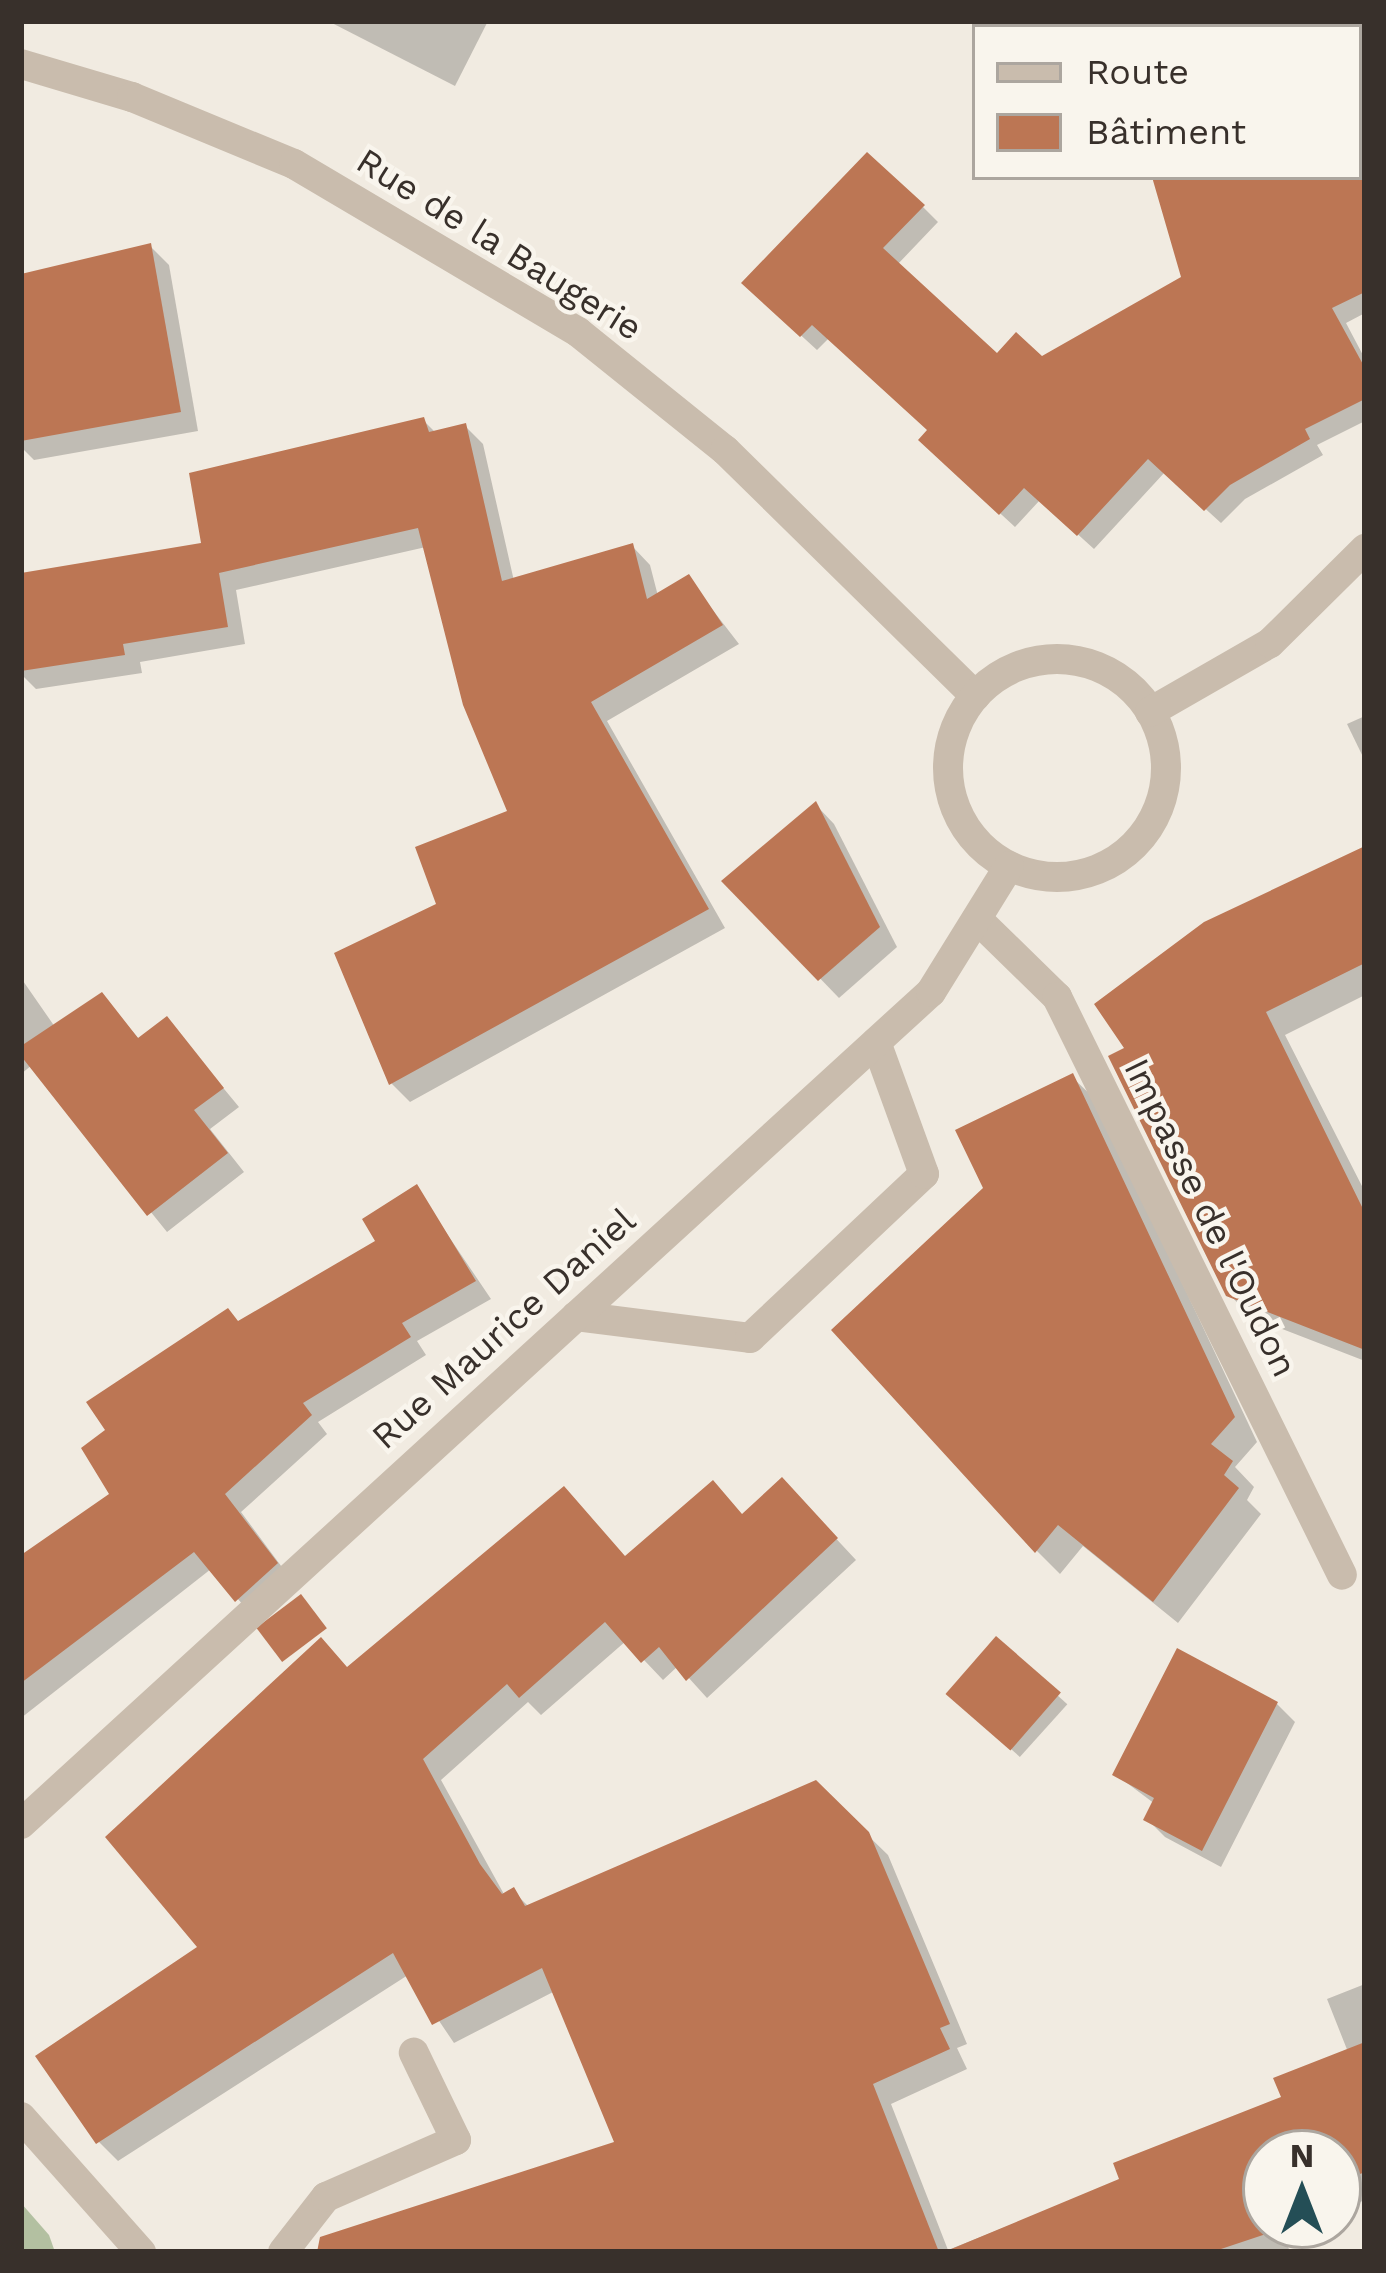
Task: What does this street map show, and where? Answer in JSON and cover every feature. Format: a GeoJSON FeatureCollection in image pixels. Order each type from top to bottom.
{"type":"FeatureCollection","features":[{"type":"Feature","properties":{"kind":"street","name":"Rue de la Baugerie"},"geometry":{"type":"LineString","coordinates":[[21,64],[132,97],[294,164],[578,332],[725,450],[975,696]]}},
{"type":"Feature","properties":{"kind":"street"},"geometry":{"type":"LineString","coordinates":[[1150,712],[1270,643],[1365,549]]}},
{"type":"Feature","properties":{"kind":"street"},"geometry":{"type":"LineString","coordinates":[[1067,661],[1107,671],[1150,712],[1166,778],[1137,842],[1075,876],[1009,866],[973,838],[951,794],[952,735],[975,696],[1015,668],[1067,661]]}},
{"type":"Feature","properties":{"kind":"street","name":"Rue Maurice Daniel"},"geometry":{"type":"LineString","coordinates":[[21,1824],[932,992],[1009,866]]}},
{"type":"Feature","properties":{"kind":"street","name":"Impasse de l'Oudon"},"geometry":{"type":"LineString","coordinates":[[976,919],[1057,997],[1342,1575]]}},
{"type":"Feature","properties":{"kind":"street"},"geometry":{"type":"LineString","coordinates":[[576,1316],[750,1338],[924,1174],[876,1042]]}},
{"type":"Feature","properties":{"kind":"street"},"geometry":{"type":"LineString","coordinates":[[284,2252],[326,2197],[456,2140],[414,2054]]}},
{"type":"Feature","properties":{"kind":"street"},"geometry":{"type":"LineString","coordinates":[[21,2117],[141,2252]]}},
{"type":"Feature","properties":{"kind":"green space"},"geometry":{"type":"Polygon","coordinates":[[[21,2203],[49,2235],[55,2252],[21,2252],[21,2203]]]}},
{"type":"Feature","properties":{"kind":"building"},"geometry":{"type":"Polygon","coordinates":[[[867,152],[925,205],[883,248],[997,353],[1016,332],[1042,356],[1181,277],[1153,180],[1365,177],[1365,292],[1332,308],[1365,368],[1365,399],[1305,429],[1310,439],[1230,485],[1204,511],[1148,459],[1077,536],[1024,488],[999,515],[918,440],[927,430],[812,325],[800,337],[741,283],[867,152]]]}},
{"type":"Feature","properties":{"kind":"building"},"geometry":{"type":"Polygon","coordinates":[[[151,243],[181,412],[21,441],[21,274],[151,243]]]}},
{"type":"Feature","properties":{"kind":"building"},"geometry":{"type":"Polygon","coordinates":[[[424,417],[429,432],[466,423],[502,581],[633,543],[647,599],[689,574],[723,625],[591,702],[709,909],[389,1085],[334,953],[436,904],[415,847],[507,811],[463,705],[418,528],[219,573],[228,627],[123,644],[125,655],[21,671],[21,573],[201,543],[189,473],[424,417]]]}},
{"type":"Feature","properties":{"kind":"building"},"geometry":{"type":"Polygon","coordinates":[[[816,801],[880,927],[818,981],[721,881],[816,801]]]}},
{"type":"Feature","properties":{"kind":"building"},"geometry":{"type":"Polygon","coordinates":[[[1365,846],[1365,963],[1266,1012],[1365,1213],[1365,1350],[1226,1296],[1108,1056],[1124,1048],[1094,1004],[1204,922],[1365,846]]]}},
{"type":"Feature","properties":{"kind":"building"},"geometry":{"type":"Polygon","coordinates":[[[102,992],[138,1038],[167,1016],[224,1088],[194,1110],[228,1153],[147,1216],[21,1056],[21,1046],[102,992]]]}},
{"type":"Feature","properties":{"kind":"building"},"geometry":{"type":"Polygon","coordinates":[[[1073,1073],[1235,1417],[1211,1444],[1233,1461],[1224,1475],[1239,1488],[1153,1602],[1058,1525],[1035,1553],[831,1330],[983,1188],[955,1130],[1073,1073]]]}},
{"type":"Feature","properties":{"kind":"building"},"geometry":{"type":"Polygon","coordinates":[[[417,1184],[476,1281],[402,1323],[411,1337],[303,1403],[312,1415],[225,1494],[278,1563],[235,1602],[194,1552],[21,1683],[21,1555],[109,1494],[81,1448],[105,1430],[86,1402],[228,1308],[238,1321],[375,1241],[362,1219],[417,1184]]]}},
{"type":"Feature","properties":{"kind":"building"},"geometry":{"type":"Polygon","coordinates":[[[782,1477],[838,1538],[686,1681],[659,1647],[641,1663],[605,1622],[519,1698],[507,1684],[423,1759],[480,1864],[502,1894],[514,1887],[525,1906],[816,1780],[869,1832],[950,2024],[940,2028],[950,2049],[873,2084],[939,2252],[317,2252],[320,2237],[614,2142],[542,1968],[432,2025],[393,1953],[96,2144],[35,2056],[197,1947],[105,1837],[321,1637],[347,1667],[564,1486],[625,1556],[713,1480],[742,1514],[782,1477]]]}},
{"type":"Feature","properties":{"kind":"building"},"geometry":{"type":"Polygon","coordinates":[[[301,1594],[327,1628],[282,1662],[256,1628],[301,1594]]]}},
{"type":"Feature","properties":{"kind":"building"},"geometry":{"type":"Polygon","coordinates":[[[996,1636],[1061,1692],[1010,1751],[945,1694],[996,1636]]]}},
{"type":"Feature","properties":{"kind":"building"},"geometry":{"type":"Polygon","coordinates":[[[1177,1648],[1278,1702],[1202,1851],[1143,1820],[1154,1798],[1112,1775],[1177,1648]]]}},
{"type":"Feature","properties":{"kind":"building"},"geometry":{"type":"Polygon","coordinates":[[[1365,2042],[1365,2172],[1362,2129],[1242,2129],[1242,2242],[1212,2252],[944,2252],[1119,2179],[1113,2163],[1281,2097],[1273,2078],[1365,2042]]]}}]}
